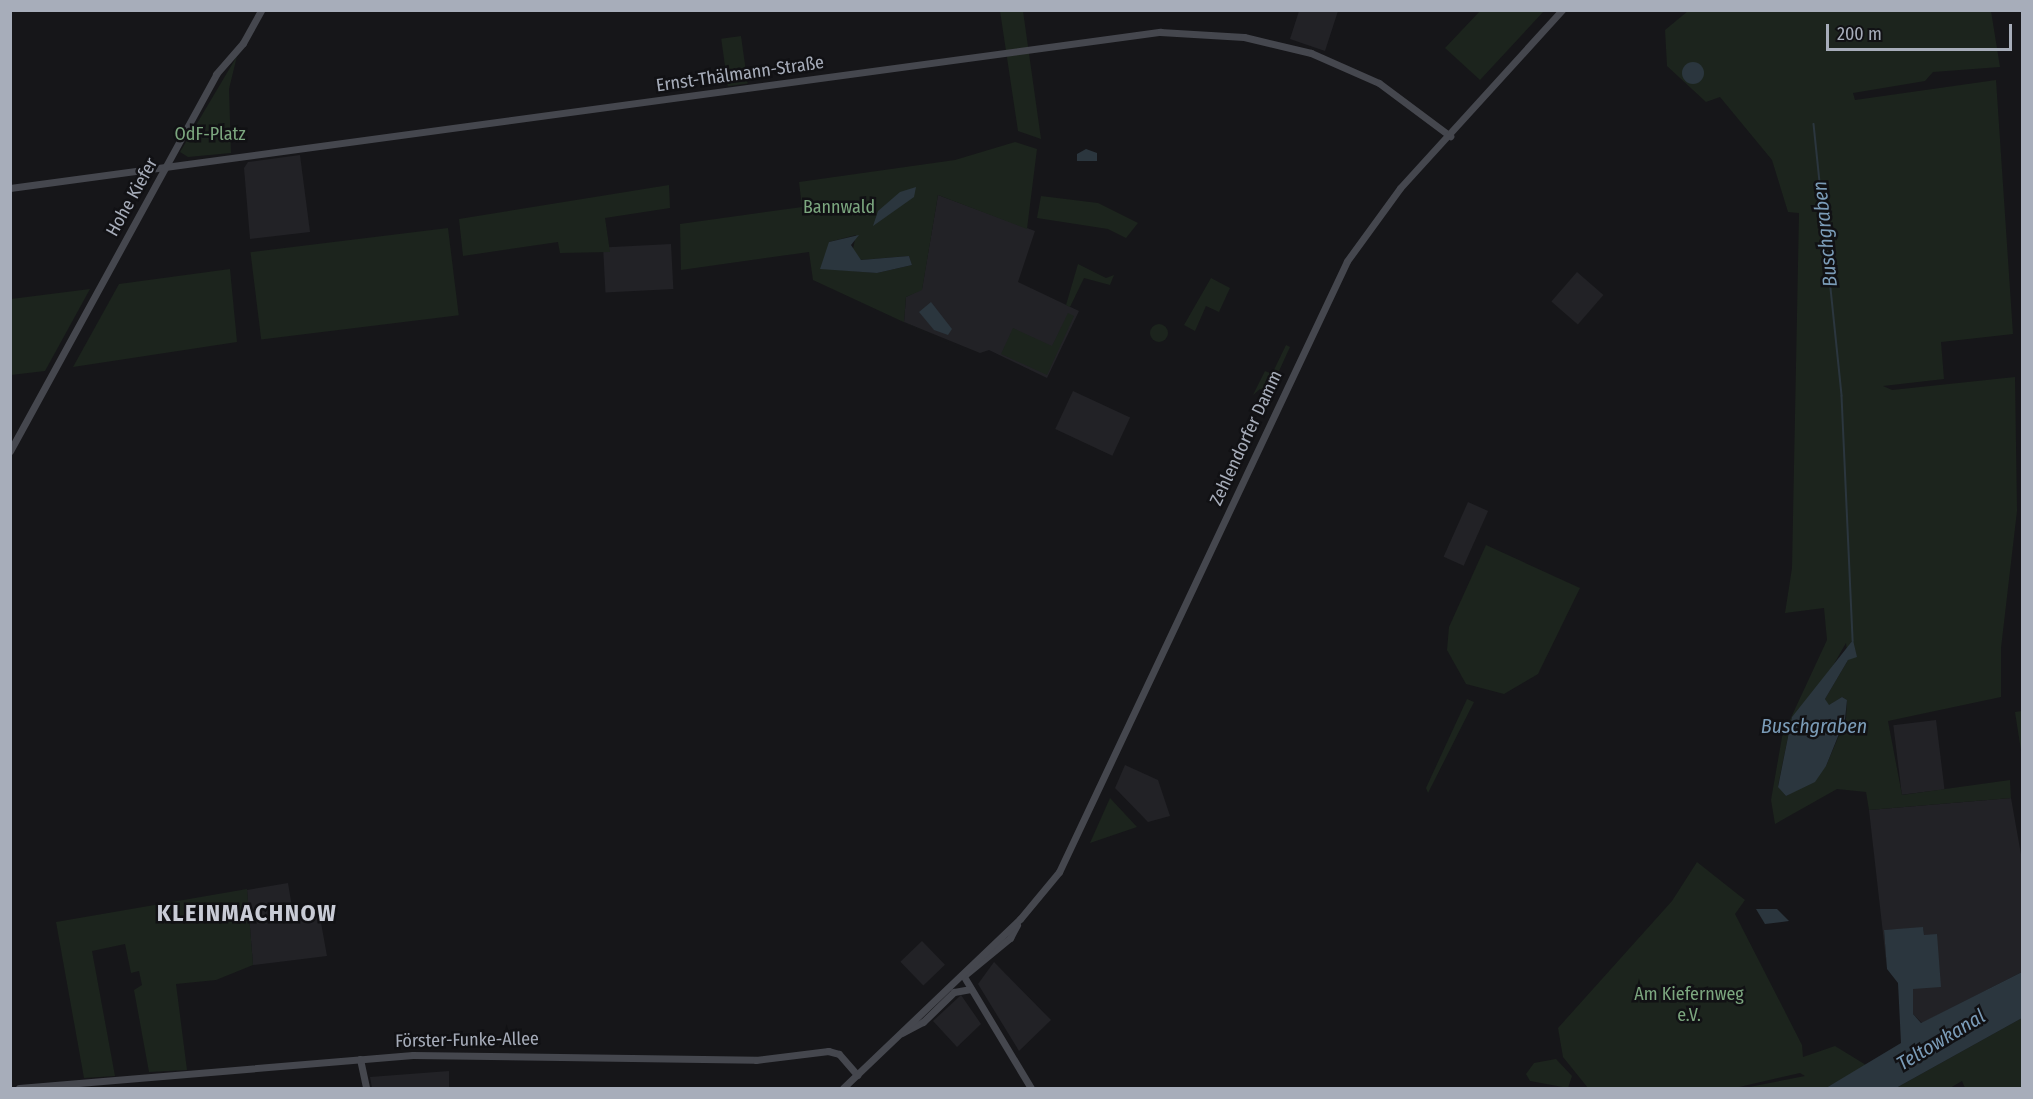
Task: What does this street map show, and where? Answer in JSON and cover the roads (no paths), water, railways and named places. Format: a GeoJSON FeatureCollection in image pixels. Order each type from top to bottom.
{"type":"FeatureCollection","features":[{"type":"Feature","properties":{"kind":"street","name":"Hohe Kiefer"},"geometry":{"type":"LineString","coordinates":[[10,450],[216,74],[243,43],[261,10]]}},
{"type":"Feature","properties":{"kind":"street","name":"Zehlendorfer Damm"},"geometry":{"type":"LineString","coordinates":[[843,1089],[1020,919],[1074,847],[1332,289],[1371,224],[1562,10]]}},
{"type":"Feature","properties":{"kind":"street","name":"Ernst-Thälmann-Straße"},"geometry":{"type":"LineString","coordinates":[[10,188],[1160,32],[1244,37],[1311,52],[1379,83],[1450,136]]}},
{"type":"Feature","properties":{"kind":"street"},"geometry":{"type":"LineString","coordinates":[[963,975],[1031,1089]]}},
{"type":"Feature","properties":{"kind":"street"},"geometry":{"type":"LineString","coordinates":[[901,1033],[923,1022],[954,992],[971,989]]}},
{"type":"Feature","properties":{"kind":"street","name":"Förster-Funke-Allee"},"geometry":{"type":"LineString","coordinates":[[19,1089],[68,1088],[360,1059],[575,1054],[756,1060],[828,1051],[839,1054],[857,1075]]}},
{"type":"Feature","properties":{"kind":"street"},"geometry":{"type":"LineString","coordinates":[[360,1059],[366,1089]]}},
{"type":"Feature","properties":{"kind":"water"},"geometry":{"type":"Polygon","coordinates":[[[1693,62],[1701,65],[1704,73],[1701,81],[1693,84],[1685,81],[1682,73],[1685,65],[1693,62]]]}},
{"type":"Feature","properties":{"kind":"water"},"geometry":{"type":"Polygon","coordinates":[[[1086,149],[1097,153],[1097,161],[1077,161],[1077,154],[1086,149]]]}},
{"type":"Feature","properties":{"kind":"water"},"geometry":{"type":"Polygon","coordinates":[[[916,187],[914,197],[873,226],[878,211],[900,192],[916,187]]]}},
{"type":"Feature","properties":{"kind":"water"},"geometry":{"type":"Polygon","coordinates":[[[859,235],[851,245],[861,260],[909,256],[912,265],[877,273],[820,269],[829,242],[859,235]]]}},
{"type":"Feature","properties":{"kind":"water"},"geometry":{"type":"Polygon","coordinates":[[[931,302],[952,329],[948,335],[934,330],[919,312],[931,302]]]}},
{"type":"Feature","properties":{"kind":"water","name":"Buschgraben"},"geometry":{"type":"Polygon","coordinates":[[[1853,640],[1857,657],[1848,660],[1825,699],[1829,705],[1842,697],[1847,700],[1845,719],[1826,766],[1815,782],[1786,796],[1778,787],[1792,717],[1853,640]]]}},
{"type":"Feature","properties":{"kind":"water"},"geometry":{"type":"Polygon","coordinates":[[[1756,909],[1777,909],[1789,921],[1765,924],[1756,909]]]}},
{"type":"Feature","properties":{"kind":"water","name":"Teltowkanal"},"geometry":{"type":"Polygon","coordinates":[[[1923,927],[1924,935],[1937,934],[1941,987],[1913,989],[1913,1014],[1921,1023],[2022,972],[2022,1018],[1896,1088],[1826,1088],[1901,1043],[1898,983],[1887,969],[1884,930],[1923,927]]]}},
{"type":"Feature","properties":{"kind":"waterway","name":"Buschgraben"},"geometry":{"type":"LineString","coordinates":[[1814,124],[1842,396],[1853,641]]}},
{"type":"Feature","properties":{"kind":"district","name":"KLEINMACHNOW"},"geometry":{"type":"Point","coordinates":[247,914]}},
{"type":"Feature","properties":{"kind":"park label","name":"OdF-Platz"},"geometry":{"type":"Point","coordinates":[210,134]}},
{"type":"Feature","properties":{"kind":"park label","name":"Bannwald"},"geometry":{"type":"Point","coordinates":[839,207]}},
{"type":"Feature","properties":{"kind":"park label","name":"Am Kiefernweg e.V."},"geometry":{"type":"Point","coordinates":[1689,1005]}}]}
